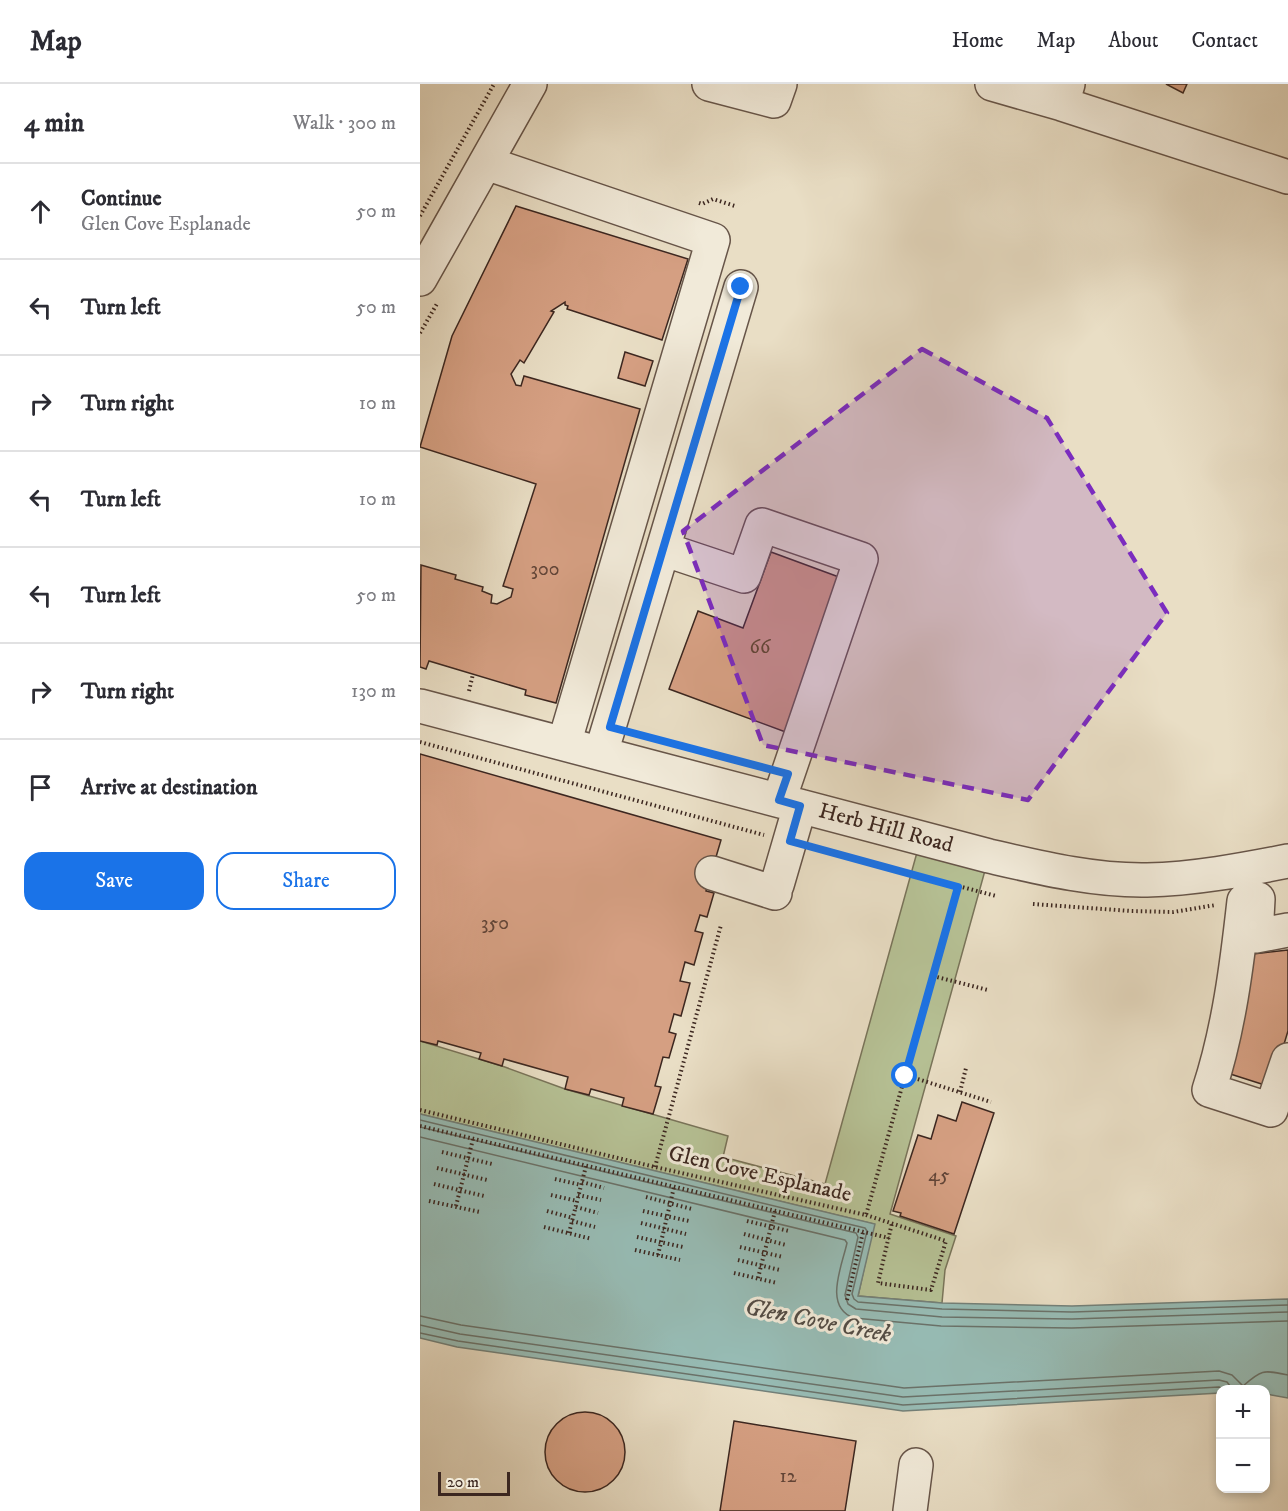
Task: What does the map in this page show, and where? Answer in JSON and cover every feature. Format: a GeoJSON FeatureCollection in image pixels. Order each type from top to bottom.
{"type":"FeatureCollection","features":[{"type":"Feature","properties":{"kind":"street"},"geometry":{"type":"LineString","coordinates":[[420,279],[530,84]]}},
{"type":"Feature","properties":{"kind":"street"},"geometry":{"type":"LineString","coordinates":[[709,84],[774,100],[780,84]]}},
{"type":"Feature","properties":{"kind":"street"},"geometry":{"type":"LineString","coordinates":[[992,84],[1065,94],[1288,177]]}},
{"type":"Feature","properties":{"kind":"street"},"geometry":{"type":"LineString","coordinates":[[486,163],[713,240],[564,744]]}},
{"type":"Feature","properties":{"kind":"street"},"geometry":{"type":"LineString","coordinates":[[601,753],[741,287]]}},
{"type":"Feature","properties":{"kind":"street"},"geometry":{"type":"LineString","coordinates":[[663,549],[744,576],[762,525],[861,559],[789,803],[790,841],[776,889],[711,873]]}},
{"type":"Feature","properties":{"kind":"street","name":"Herb Hill Road"},"geometry":{"type":"LineString","coordinates":[[420,706],[989,856],[1098,877],[1148,880],[1242,870],[1288,861]]}},
{"type":"Feature","properties":{"kind":"street"},"geometry":{"type":"LineString","coordinates":[[1288,930],[1256,936],[1251,900],[1218,1062],[1209,1090],[1271,1110],[1288,1060]]}},
{"type":"Feature","properties":{"kind":"street"},"geometry":{"type":"LineString","coordinates":[[910,1511],[916,1465]]}},
{"type":"Feature","properties":{"kind":"path"},"geometry":{"type":"LineString","coordinates":[[420,216],[494,84]]}},
{"type":"Feature","properties":{"kind":"path"},"geometry":{"type":"LineString","coordinates":[[469,692],[473,674]]}},
{"type":"Feature","properties":{"kind":"path"},"geometry":{"type":"LineString","coordinates":[[420,742],[996,896]]}},
{"type":"Feature","properties":{"kind":"path","name":"Glen Cove Esplanade"},"geometry":{"type":"LineString","coordinates":[[420,1110],[866,1215],[958,887]]}},
{"type":"Feature","properties":{"kind":"path"},"geometry":{"type":"LineString","coordinates":[[1033,904],[1058,907]]}},
{"type":"Feature","properties":{"kind":"path"},"geometry":{"type":"LineString","coordinates":[[655,1167],[721,925]]}},
{"type":"Feature","properties":{"kind":"path"},"geometry":{"type":"LineString","coordinates":[[933,976],[988,990]]}},
{"type":"Feature","properties":{"kind":"path"},"geometry":{"type":"LineString","coordinates":[[960,1092],[966,1068]]}},
{"type":"Feature","properties":{"kind":"path"},"geometry":{"type":"LineString","coordinates":[[905,1076],[991,1102]]}},
{"type":"Feature","properties":{"kind":"path"},"geometry":{"type":"LineString","coordinates":[[420,1126],[889,1238]]}},
{"type":"Feature","properties":{"kind":"path"},"geometry":{"type":"LineString","coordinates":[[456,1206],[473,1139]]}},
{"type":"Feature","properties":{"kind":"path"},"geometry":{"type":"LineString","coordinates":[[442,1152],[492,1164]]}},
{"type":"Feature","properties":{"kind":"path"},"geometry":{"type":"LineString","coordinates":[[569,1233],[586,1166]]}},
{"type":"Feature","properties":{"kind":"path"},"geometry":{"type":"LineString","coordinates":[[438,1168],[487,1180]]}},
{"type":"Feature","properties":{"kind":"path"},"geometry":{"type":"LineString","coordinates":[[555,1179],[604,1188]]}},
{"type":"Feature","properties":{"kind":"path"},"geometry":{"type":"LineString","coordinates":[[434,1184],[484,1196]]}},
{"type":"Feature","properties":{"kind":"path"},"geometry":{"type":"LineString","coordinates":[[658,1255],[674,1187]]}},
{"type":"Feature","properties":{"kind":"path"},"geometry":{"type":"LineString","coordinates":[[551,1195],[577,1202]]}},
{"type":"Feature","properties":{"kind":"path"},"geometry":{"type":"LineString","coordinates":[[578,1195],[601,1200]]}},
{"type":"Feature","properties":{"kind":"path"},"geometry":{"type":"LineString","coordinates":[[646,1197],[692,1209]]}},
{"type":"Feature","properties":{"kind":"path"},"geometry":{"type":"LineString","coordinates":[[429,1201],[480,1212]]}},
{"type":"Feature","properties":{"kind":"path"},"geometry":{"type":"LineString","coordinates":[[575,1207],[598,1213]]}},
{"type":"Feature","properties":{"kind":"path"},"geometry":{"type":"LineString","coordinates":[[547,1211],[595,1227]]}},
{"type":"Feature","properties":{"kind":"path"},"geometry":{"type":"LineString","coordinates":[[643,1211],[689,1221]]}},
{"type":"Feature","properties":{"kind":"path"},"geometry":{"type":"LineString","coordinates":[[758,1278],[775,1211]]}},
{"type":"Feature","properties":{"kind":"path"},"geometry":{"type":"LineString","coordinates":[[866,1215],[892,1223],[946,1241],[931,1290],[878,1283],[892,1223]]}},
{"type":"Feature","properties":{"kind":"path"},"geometry":{"type":"LineString","coordinates":[[747,1221],[789,1231]]}},
{"type":"Feature","properties":{"kind":"path"},"geometry":{"type":"LineString","coordinates":[[640,1223],[686,1234]]}},
{"type":"Feature","properties":{"kind":"path"},"geometry":{"type":"LineString","coordinates":[[544,1227],[592,1239]]}},
{"type":"Feature","properties":{"kind":"path"},"geometry":{"type":"LineString","coordinates":[[847,1300],[863,1232]]}},
{"type":"Feature","properties":{"kind":"path"},"geometry":{"type":"LineString","coordinates":[[744,1234],[786,1245]]}},
{"type":"Feature","properties":{"kind":"path"},"geometry":{"type":"LineString","coordinates":[[637,1237],[683,1247]]}},
{"type":"Feature","properties":{"kind":"path"},"geometry":{"type":"LineString","coordinates":[[740,1247],[783,1257]]}},
{"type":"Feature","properties":{"kind":"path"},"geometry":{"type":"LineString","coordinates":[[635,1250],[681,1260]]}},
{"type":"Feature","properties":{"kind":"path"},"geometry":{"type":"LineString","coordinates":[[738,1260],[780,1270]]}},
{"type":"Feature","properties":{"kind":"path"},"geometry":{"type":"LineString","coordinates":[[734,1273],[777,1283]]}},
{"type":"Feature","properties":{"kind":"highlighted area"},"geometry":{"type":"Polygon","coordinates":[[[922,349],[1047,418],[1167,613],[1028,800],[763,745],[683,531],[922,349]]]}},
{"type":"Feature","properties":{"kind":"green space"},"geometry":{"type":"Polygon","coordinates":[[[921,838],[989,856],[890,1214],[956,1236],[945,1270],[942,1303],[858,1296],[874,1224],[420,1114],[420,1041],[502,1066],[565,1089],[728,1136],[723,1157],[825,1184],[921,838]]]}},
{"type":"Feature","properties":{"kind":"water","name":"Glen Cove Creek"},"geometry":{"type":"Polygon","coordinates":[[[420,1114],[875,1224],[858,1296],[942,1303],[1072,1306],[1288,1299],[1288,1398],[1270,1395],[1270,1385],[1216,1385],[1216,1393],[903,1411],[457,1347],[420,1338],[420,1114]]]}},
{"type":"Feature","properties":{"kind":"building"},"geometry":{"type":"Polygon","coordinates":[[[1166,84],[1187,84],[1183,93],[1166,84]]]}},
{"type":"Feature","properties":{"kind":"building"},"geometry":{"type":"Polygon","coordinates":[[[516,206],[688,259],[662,340],[567,309],[565,302],[551,311],[554,312],[524,363],[520,360],[511,374],[516,385],[521,386],[524,376],[640,409],[556,703],[525,695],[526,690],[429,661],[426,669],[420,667],[421,565],[456,575],[455,579],[483,587],[482,591],[492,595],[491,603],[497,604],[511,597],[513,589],[503,586],[536,484],[420,447],[452,336],[516,206]]]}},
{"type":"Feature","properties":{"kind":"building"},"geometry":{"type":"Polygon","coordinates":[[[625,352],[653,361],[645,386],[618,378],[625,352]]]}},
{"type":"Feature","properties":{"kind":"building"},"geometry":{"type":"Polygon","coordinates":[[[771,552],[847,580],[791,734],[669,689],[698,611],[743,628],[771,552]]]}},
{"type":"Feature","properties":{"kind":"building"},"geometry":{"type":"Polygon","coordinates":[[[420,754],[721,840],[706,891],[714,893],[707,917],[700,915],[695,931],[703,933],[694,965],[685,962],[680,981],[690,983],[681,1016],[674,1014],[669,1032],[676,1034],[669,1058],[663,1057],[655,1086],[661,1087],[653,1114],[622,1106],[624,1098],[591,1089],[589,1095],[565,1089],[568,1077],[504,1059],[502,1066],[479,1059],[481,1053],[438,1041],[437,1045],[420,1041],[420,754]]]}},
{"type":"Feature","properties":{"kind":"building"},"geometry":{"type":"Polygon","coordinates":[[[1288,950],[1288,1031],[1271,1087],[1224,1072],[1253,954],[1288,950]]]}},
{"type":"Feature","properties":{"kind":"building"},"geometry":{"type":"Polygon","coordinates":[[[962,1102],[994,1113],[954,1234],[900,1216],[901,1213],[893,1211],[918,1135],[931,1139],[938,1115],[956,1121],[962,1102]]]}},
{"type":"Feature","properties":{"kind":"building"},"geometry":{"type":"Polygon","coordinates":[[[585,1412],[600,1415],[613,1424],[622,1437],[625,1452],[622,1467],[613,1480],[600,1489],[585,1492],[570,1489],[557,1480],[548,1467],[545,1452],[548,1437],[557,1424],[570,1415],[585,1412]]]}},
{"type":"Feature","properties":{"kind":"building"},"geometry":{"type":"Polygon","coordinates":[[[734,1421],[856,1441],[845,1511],[720,1511],[734,1421]]]}},
{"type":"Feature","properties":{"kind":"route"},"geometry":{"type":"LineString","coordinates":[[741,287],[610,727],[788,774],[779,800],[800,806],[790,841],[958,887],[905,1076]]}}]}
